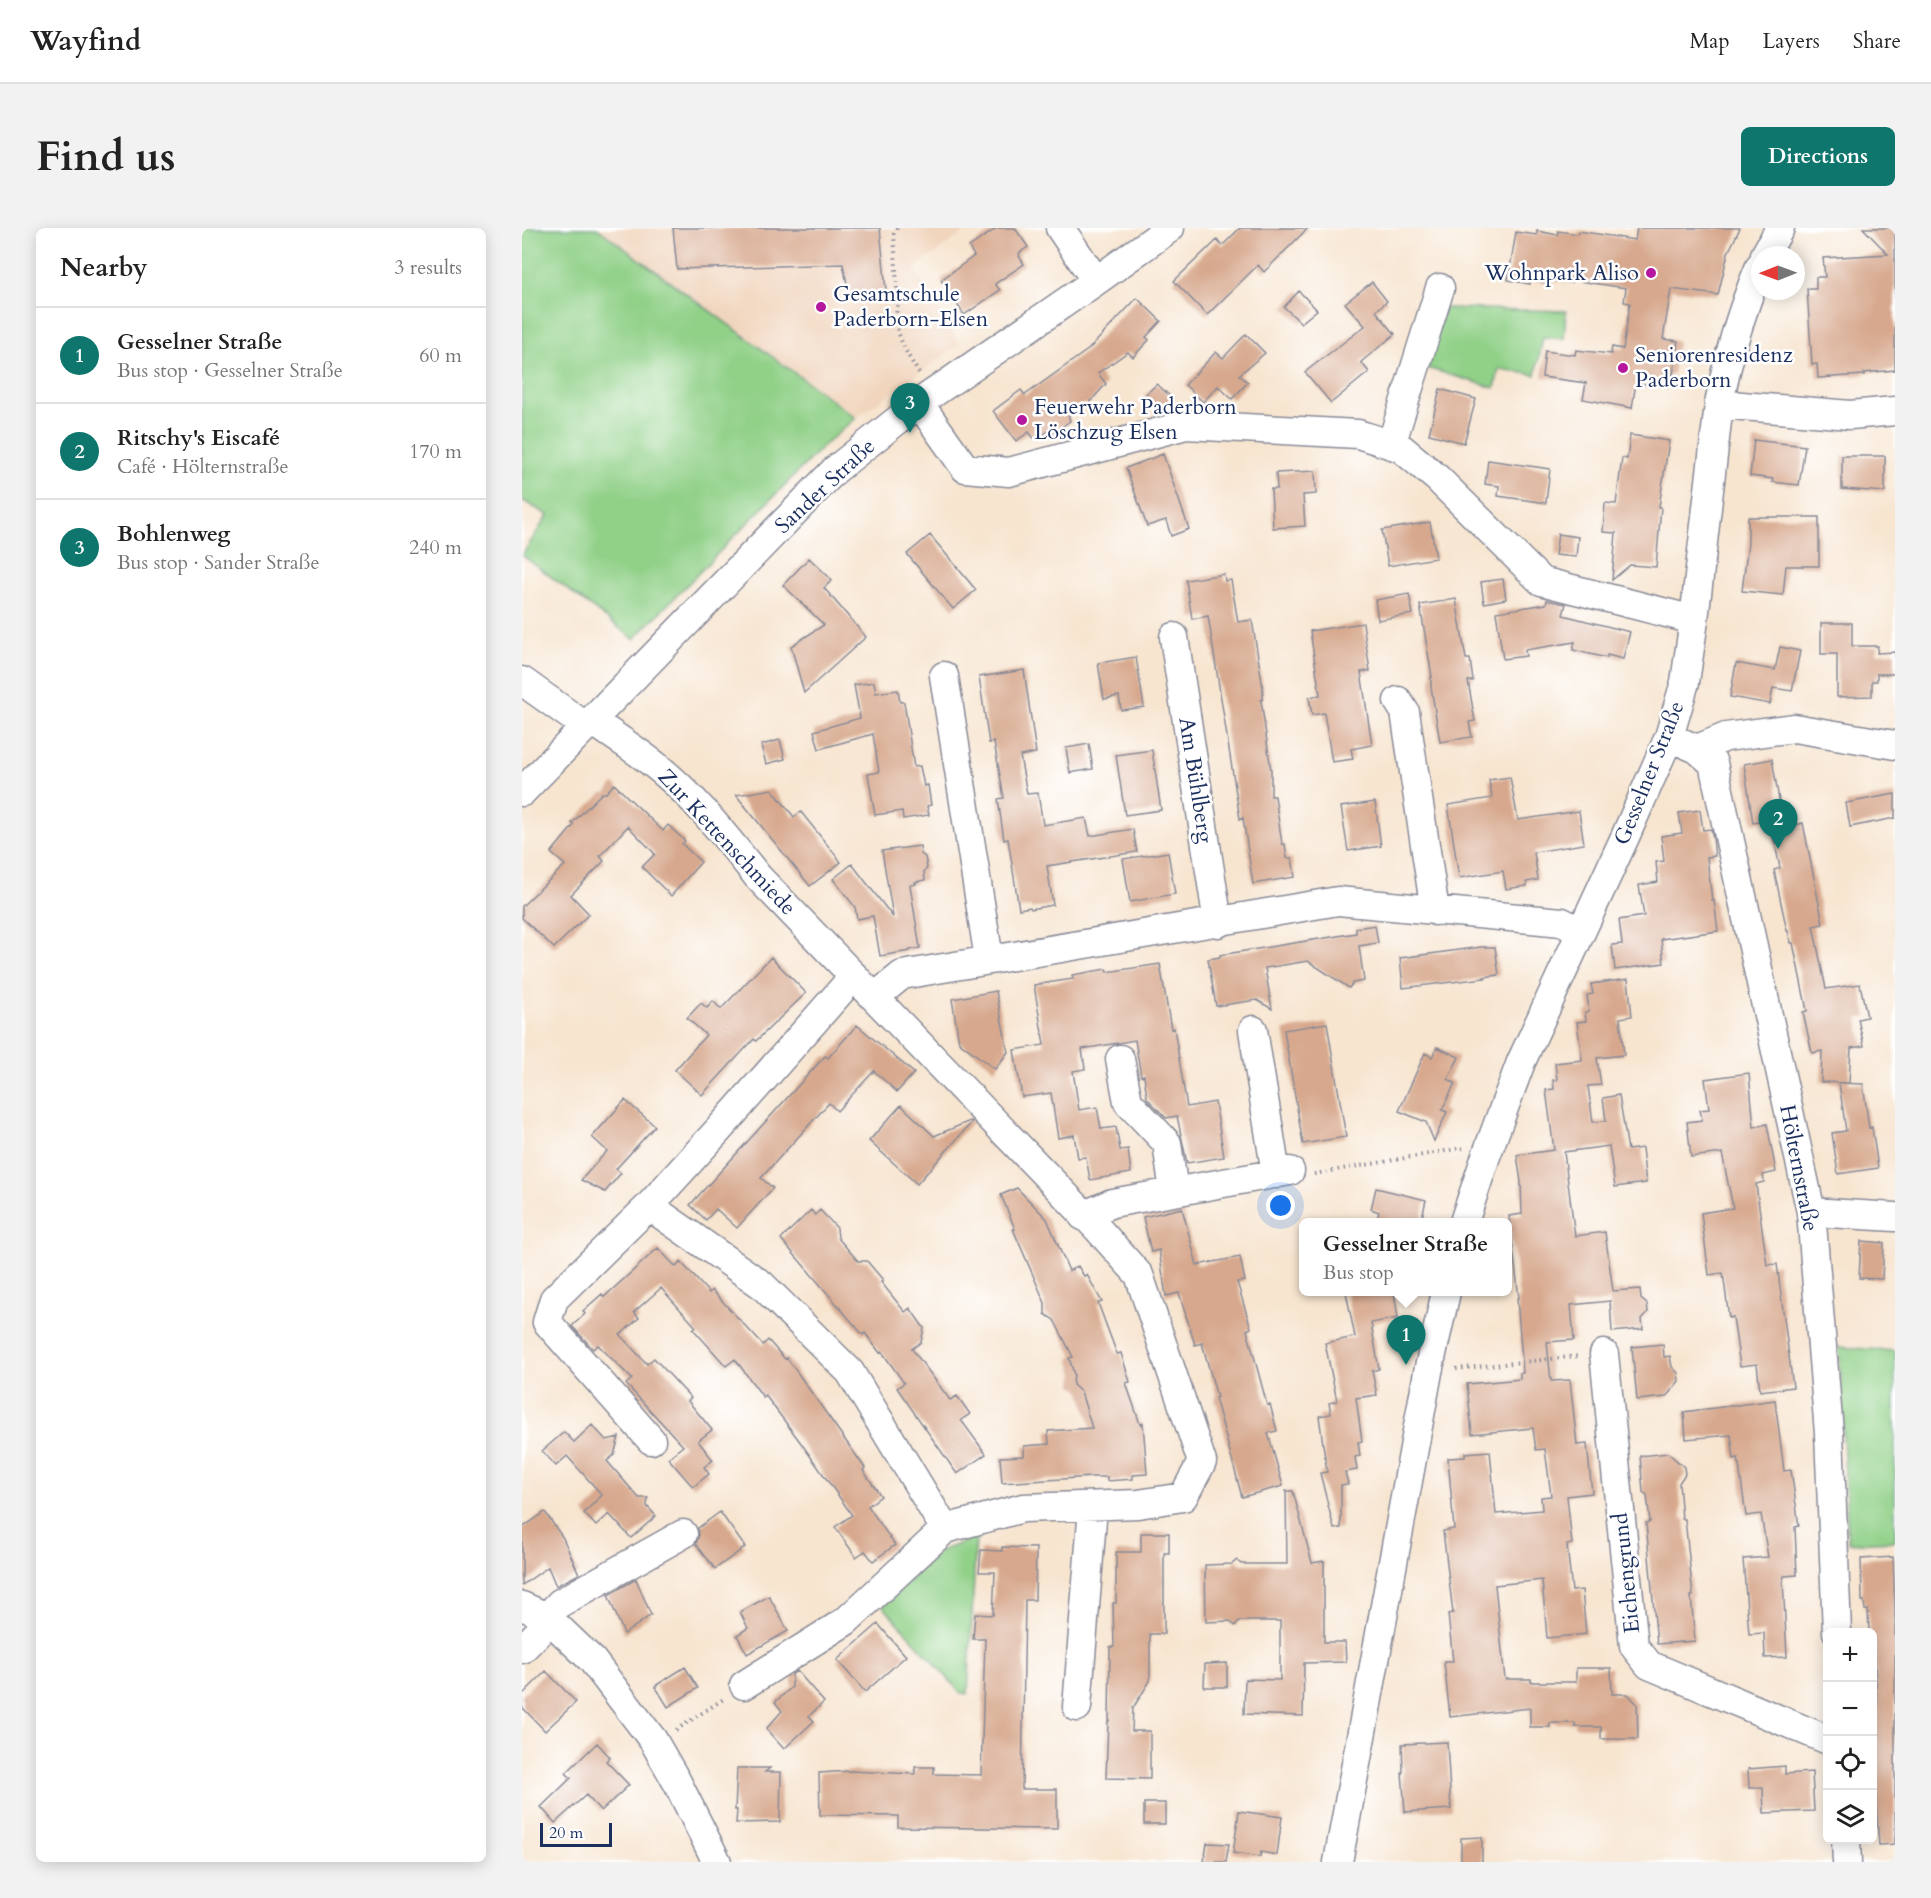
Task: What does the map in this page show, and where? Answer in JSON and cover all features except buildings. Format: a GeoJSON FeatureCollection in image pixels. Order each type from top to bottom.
{"type":"FeatureCollection","features":[{"type":"Feature","properties":{"kind":"street"},"geometry":{"type":"LineString","coordinates":[[1060,228],[1096,281]]}},
{"type":"Feature","properties":{"kind":"street","name":"Sander Straße"},"geometry":{"type":"LineString","coordinates":[[522,792],[835,470],[920,389],[1096,281],[1170,228]]}},
{"type":"Feature","properties":{"kind":"street"},"geometry":{"type":"LineString","coordinates":[[1770,246],[1780,228]]}},
{"type":"Feature","properties":{"kind":"street"},"geometry":{"type":"LineString","coordinates":[[1391,445],[1440,288]]}},
{"type":"Feature","properties":{"kind":"street","name":"Gesselner Straße"},"geometry":{"type":"LineString","coordinates":[[1465,1218],[1521,1062],[1669,737],[1685,682],[1719,404],[1736,329],[1751,290]]}},
{"type":"Feature","properties":{"kind":"street"},"geometry":{"type":"LineString","coordinates":[[920,389],[965,468],[1009,472],[1186,425],[1358,434],[1401,448],[1437,478],[1541,581],[1694,620]]}},
{"type":"Feature","properties":{"kind":"street"},"geometry":{"type":"LineString","coordinates":[[1719,404],[1851,415],[1895,411]]}},
{"type":"Feature","properties":{"kind":"street","name":"Am Bühlberg"},"geometry":{"type":"LineString","coordinates":[[1174,637],[1218,923]]}},
{"type":"Feature","properties":{"kind":"street"},"geometry":{"type":"LineString","coordinates":[[944,676],[989,960]]}},
{"type":"Feature","properties":{"kind":"street","name":"Zur Kettenschmiede"},"geometry":{"type":"LineString","coordinates":[[522,681],[652,763],[683,790],[709,816],[758,877],[1097,1228],[1139,1275],[1202,1462],[1183,1497],[1138,1504],[1023,1508],[945,1529],[846,1621],[744,1685]]}},
{"type":"Feature","properties":{"kind":"street"},"geometry":{"type":"LineString","coordinates":[[1398,701],[1405,712],[1435,911]]}},
{"type":"Feature","properties":{"kind":"street"},"geometry":{"type":"LineString","coordinates":[[1697,749],[1726,737],[1794,728],[1895,745]]}},
{"type":"Feature","properties":{"kind":"street","name":"Hölternstraße"},"geometry":{"type":"LineString","coordinates":[[1669,737],[1697,749],[1713,763],[1811,1212],[1829,1433],[1837,1628]]}},
{"type":"Feature","properties":{"kind":"street"},"geometry":{"type":"LineString","coordinates":[[875,997],[902,975],[1338,902],[1562,922],[1581,932]]}},
{"type":"Feature","properties":{"kind":"street"},"geometry":{"type":"LineString","coordinates":[[651,1440],[547,1322],[554,1299],[649,1206],[854,976]]}},
{"type":"Feature","properties":{"kind":"street"},"geometry":{"type":"LineString","coordinates":[[1083,1216],[1112,1203],[1283,1172],[1253,1030]]}},
{"type":"Feature","properties":{"kind":"street"},"geometry":{"type":"LineString","coordinates":[[1120,1059],[1128,1102],[1167,1143],[1174,1192]]}},
{"type":"Feature","properties":{"kind":"street"},"geometry":{"type":"LineString","coordinates":[[649,1206],[762,1285],[849,1372],[945,1529]]}},
{"type":"Feature","properties":{"kind":"street"},"geometry":{"type":"LineString","coordinates":[[1811,1212],[1895,1217]]}},
{"type":"Feature","properties":{"kind":"street"},"geometry":{"type":"LineString","coordinates":[[1338,1862],[1428,1372],[1445,1296]]}},
{"type":"Feature","properties":{"kind":"street","name":"Eichengrund"},"geometry":{"type":"LineString","coordinates":[[1604,1354],[1634,1646],[1649,1665],[1823,1738]]}},
{"type":"Feature","properties":{"kind":"street"},"geometry":{"type":"LineString","coordinates":[[1077,1707],[1093,1507]]}},
{"type":"Feature","properties":{"kind":"street"},"geometry":{"type":"LineString","coordinates":[[534,1611],[560,1602],[683,1534]]}},
{"type":"Feature","properties":{"kind":"street"},"geometry":{"type":"LineString","coordinates":[[522,1650],[538,1633],[534,1611]]}},
{"type":"Feature","properties":{"kind":"street"},"geometry":{"type":"LineString","coordinates":[[534,1611],[592,1660],[653,1740],[717,1862]]}},
{"type":"Feature","properties":{"kind":"street"},"geometry":{"type":"LineString","coordinates":[[1846,1844],[1846,1862]]}},
{"type":"Feature","properties":{"kind":"path"},"geometry":{"type":"LineString","coordinates":[[897,228],[894,234],[898,304],[895,314],[904,350],[920,389]]}},
{"type":"Feature","properties":{"kind":"path"},"geometry":{"type":"LineString","coordinates":[[854,322],[872,321],[895,314]]}},
{"type":"Feature","properties":{"kind":"path"},"geometry":{"type":"LineString","coordinates":[[1283,1172],[1313,1174],[1463,1148],[1486,1156]]}},
{"type":"Feature","properties":{"kind":"path"},"geometry":{"type":"LineString","coordinates":[[1428,1372],[1604,1354]]}},
{"type":"Feature","properties":{"kind":"path"},"geometry":{"type":"LineString","coordinates":[[653,1740],[675,1731],[744,1685]]}},
{"type":"Feature","properties":{"kind":"shaded area","name":"Gesamtschule Paderborn-Elsen"},"geometry":{"type":"Polygon","coordinates":[[[598,228],[970,228],[914,269],[960,344],[857,417],[598,228]]]}},
{"type":"Feature","properties":{"kind":"green space"},"geometry":{"type":"Polygon","coordinates":[[[522,228],[597,228],[856,418],[823,446],[634,639],[522,555],[548,515],[522,500],[522,228]]]}},
{"type":"Feature","properties":{"kind":"green space"},"geometry":{"type":"Polygon","coordinates":[[[1444,308],[1566,311],[1564,339],[1543,337],[1536,375],[1499,369],[1495,388],[1427,368],[1444,308]]]}},
{"type":"Feature","properties":{"kind":"green space"},"geometry":{"type":"Polygon","coordinates":[[[1839,1347],[1895,1351],[1895,1541],[1848,1543],[1839,1347]]]}},
{"type":"Feature","properties":{"kind":"green space"},"geometry":{"type":"Polygon","coordinates":[[[976,1537],[968,1694],[961,1693],[883,1606],[940,1551],[976,1537]]]}},
{"type":"Feature","properties":{"kind":"place","name":"Wohnpark Aliso"},"geometry":{"type":"Point","coordinates":[1651,273]}},
{"type":"Feature","properties":{"kind":"place","name":"Gesamtschule Paderborn-Elsen"},"geometry":{"type":"Point","coordinates":[821,307]}},
{"type":"Feature","properties":{"kind":"place","name":"Seniorenresidenz Paderborn"},"geometry":{"type":"Point","coordinates":[1623,368]}},
{"type":"Feature","properties":{"kind":"place","name":"Feuerwehr Paderborn Löschzug Elsen"},"geometry":{"type":"Point","coordinates":[1022,420]}},
{"type":"Feature","properties":{"kind":"place","name":"Bohlenweg"},"geometry":{"type":"Point","coordinates":[910,433]}},
{"type":"Feature","properties":{"kind":"place","name":"Ritschy's Eiscafé"},"geometry":{"type":"Point","coordinates":[1778,849]}},
{"type":"Feature","properties":{"kind":"place","name":"Gesselner Straße"},"geometry":{"type":"Point","coordinates":[1406,1365]}}]}
